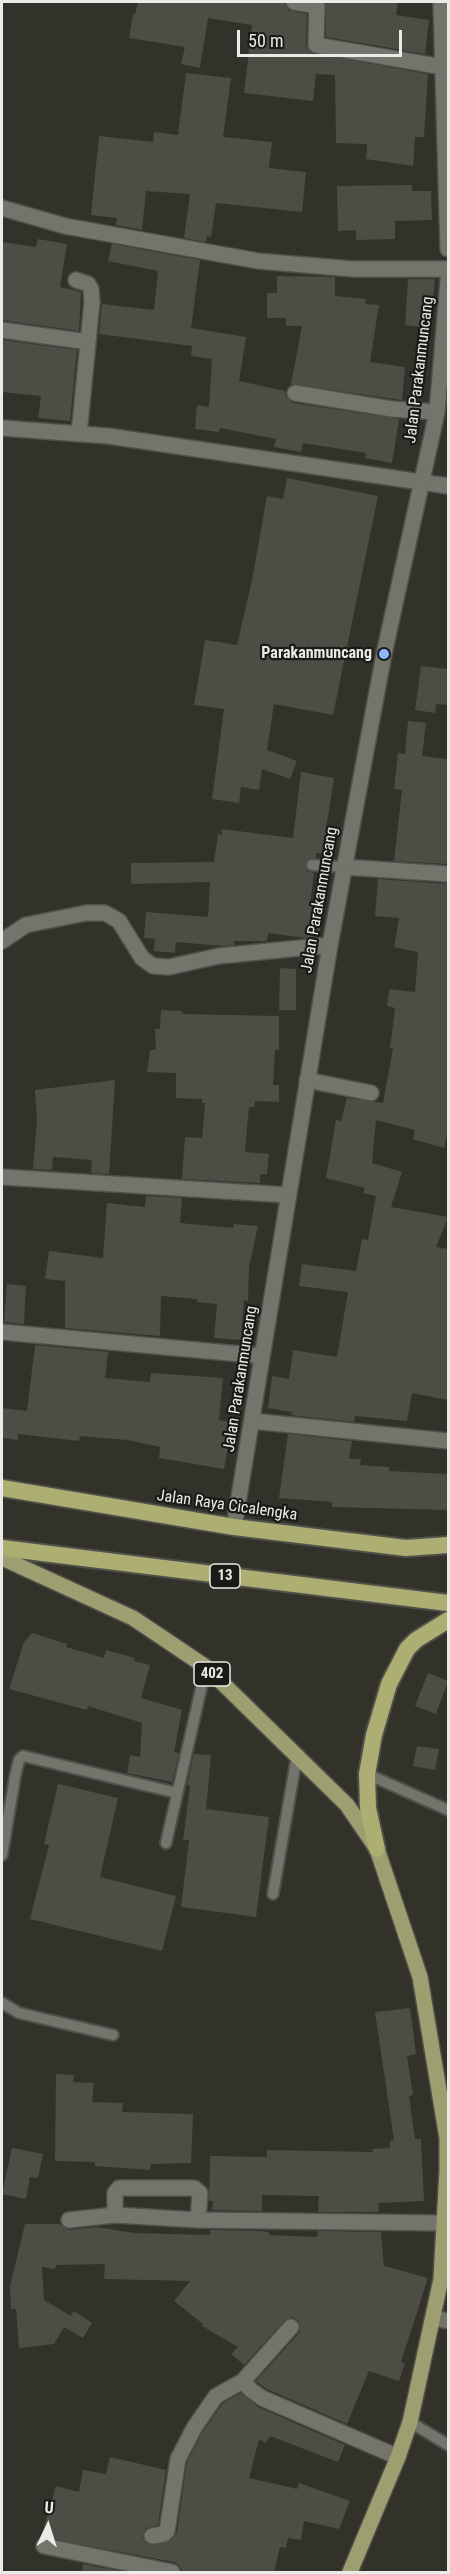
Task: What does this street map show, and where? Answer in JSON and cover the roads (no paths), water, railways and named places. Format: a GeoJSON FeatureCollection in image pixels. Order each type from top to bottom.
{"type":"FeatureCollection","features":[{"type":"Feature","properties":{"kind":"highway","name":"Jalan Raya Cicalengka"},"geometry":{"type":"LineString","coordinates":[[2,1488],[234,1527],[406,1548],[448,1545]]}},
{"type":"Feature","properties":{"kind":"highway","name":"13"},"geometry":{"type":"LineString","coordinates":[[2,1548],[448,1603]]}},
{"type":"Feature","properties":{"kind":"highway","name":"402"},"geometry":{"type":"LineString","coordinates":[[377,1849],[368,1808],[367,1774],[374,1735],[389,1684],[407,1649],[416,1640],[448,1620]]}},
{"type":"Feature","properties":{"kind":"main road","name":"402"},"geometry":{"type":"LineString","coordinates":[[2,1558],[134,1618],[206,1667],[347,1805],[377,1849],[420,1977],[443,2078],[448,2138],[441,2320],[398,2457],[350,2572]]}},
{"type":"Feature","properties":{"kind":"street"},"geometry":{"type":"LineString","coordinates":[[294,2],[317,6],[316,45],[443,67]]}},
{"type":"Feature","properties":{"kind":"street"},"geometry":{"type":"LineString","coordinates":[[441,2],[448,249]]}},
{"type":"Feature","properties":{"kind":"street"},"geometry":{"type":"LineString","coordinates":[[2,208],[65,226],[258,261],[353,269],[448,269]]}},
{"type":"Feature","properties":{"kind":"street"},"geometry":{"type":"LineString","coordinates":[[76,280],[88,284],[91,289],[79,434]]}},
{"type":"Feature","properties":{"kind":"street","name":"Jalan Parakanmuncang"},"geometry":{"type":"LineString","coordinates":[[234,1527],[344,867],[384,654],[437,412],[447,319],[448,280]]}},
{"type":"Feature","properties":{"kind":"street"},"geometry":{"type":"LineString","coordinates":[[2,330],[88,342]]}},
{"type":"Feature","properties":{"kind":"street"},"geometry":{"type":"LineString","coordinates":[[296,393],[392,409],[437,412]]}},
{"type":"Feature","properties":{"kind":"street"},"geometry":{"type":"LineString","coordinates":[[2,428],[79,434],[448,486]]}},
{"type":"Feature","properties":{"kind":"street"},"geometry":{"type":"LineString","coordinates":[[344,867],[448,874]]}},
{"type":"Feature","properties":{"kind":"street"},"geometry":{"type":"LineString","coordinates":[[2,941],[26,925],[86,913],[105,913],[119,921],[142,958],[153,966],[170,968],[219,956],[330,945]]}},
{"type":"Feature","properties":{"kind":"street"},"geometry":{"type":"LineString","coordinates":[[307,1080],[371,1093]]}},
{"type":"Feature","properties":{"kind":"street"},"geometry":{"type":"LineString","coordinates":[[2,1177],[288,1195]]}},
{"type":"Feature","properties":{"kind":"street"},"geometry":{"type":"LineString","coordinates":[[2,1332],[262,1356]]}},
{"type":"Feature","properties":{"kind":"street"},"geometry":{"type":"LineString","coordinates":[[252,1421],[448,1441]]}},
{"type":"Feature","properties":{"kind":"street"},"geometry":{"type":"LineString","coordinates":[[115,2215],[115,2193],[119,2188],[194,2188],[200,2193],[198,2220]]}},
{"type":"Feature","properties":{"kind":"street"},"geometry":{"type":"LineString","coordinates":[[69,2220],[115,2215],[198,2220],[443,2223]]}},
{"type":"Feature","properties":{"kind":"street"},"geometry":{"type":"LineString","coordinates":[[152,2536],[164,2534],[167,2531],[178,2459],[194,2428],[216,2396],[243,2381],[291,2327]]}},
{"type":"Feature","properties":{"kind":"street"},"geometry":{"type":"LineString","coordinates":[[243,2381],[262,2398],[398,2457]]}},
{"type":"Feature","properties":{"kind":"street"},"geometry":{"type":"LineString","coordinates":[[44,2546],[172,2572]]}},
{"type":"Feature","properties":{"kind":"lane"},"geometry":{"type":"LineString","coordinates":[[312,865],[344,867]]}},
{"type":"Feature","properties":{"kind":"lane"},"geometry":{"type":"LineString","coordinates":[[166,1843],[206,1667]]}},
{"type":"Feature","properties":{"kind":"lane"},"geometry":{"type":"LineString","coordinates":[[273,1894],[297,1755]]}},
{"type":"Feature","properties":{"kind":"lane"},"geometry":{"type":"LineString","coordinates":[[2,1855],[15,1777],[19,1760],[23,1756],[177,1793]]}},
{"type":"Feature","properties":{"kind":"lane"},"geometry":{"type":"LineString","coordinates":[[367,1774],[448,1810]]}},
{"type":"Feature","properties":{"kind":"lane"},"geometry":{"type":"LineString","coordinates":[[2,2003],[19,2013],[113,2035]]}},
{"type":"Feature","properties":{"kind":"lane"},"geometry":{"type":"LineString","coordinates":[[410,2422],[448,2445]]}},
{"type":"Feature","properties":{"kind":"place","name":"Parakanmuncang"},"geometry":{"type":"Point","coordinates":[384,654]}}]}
